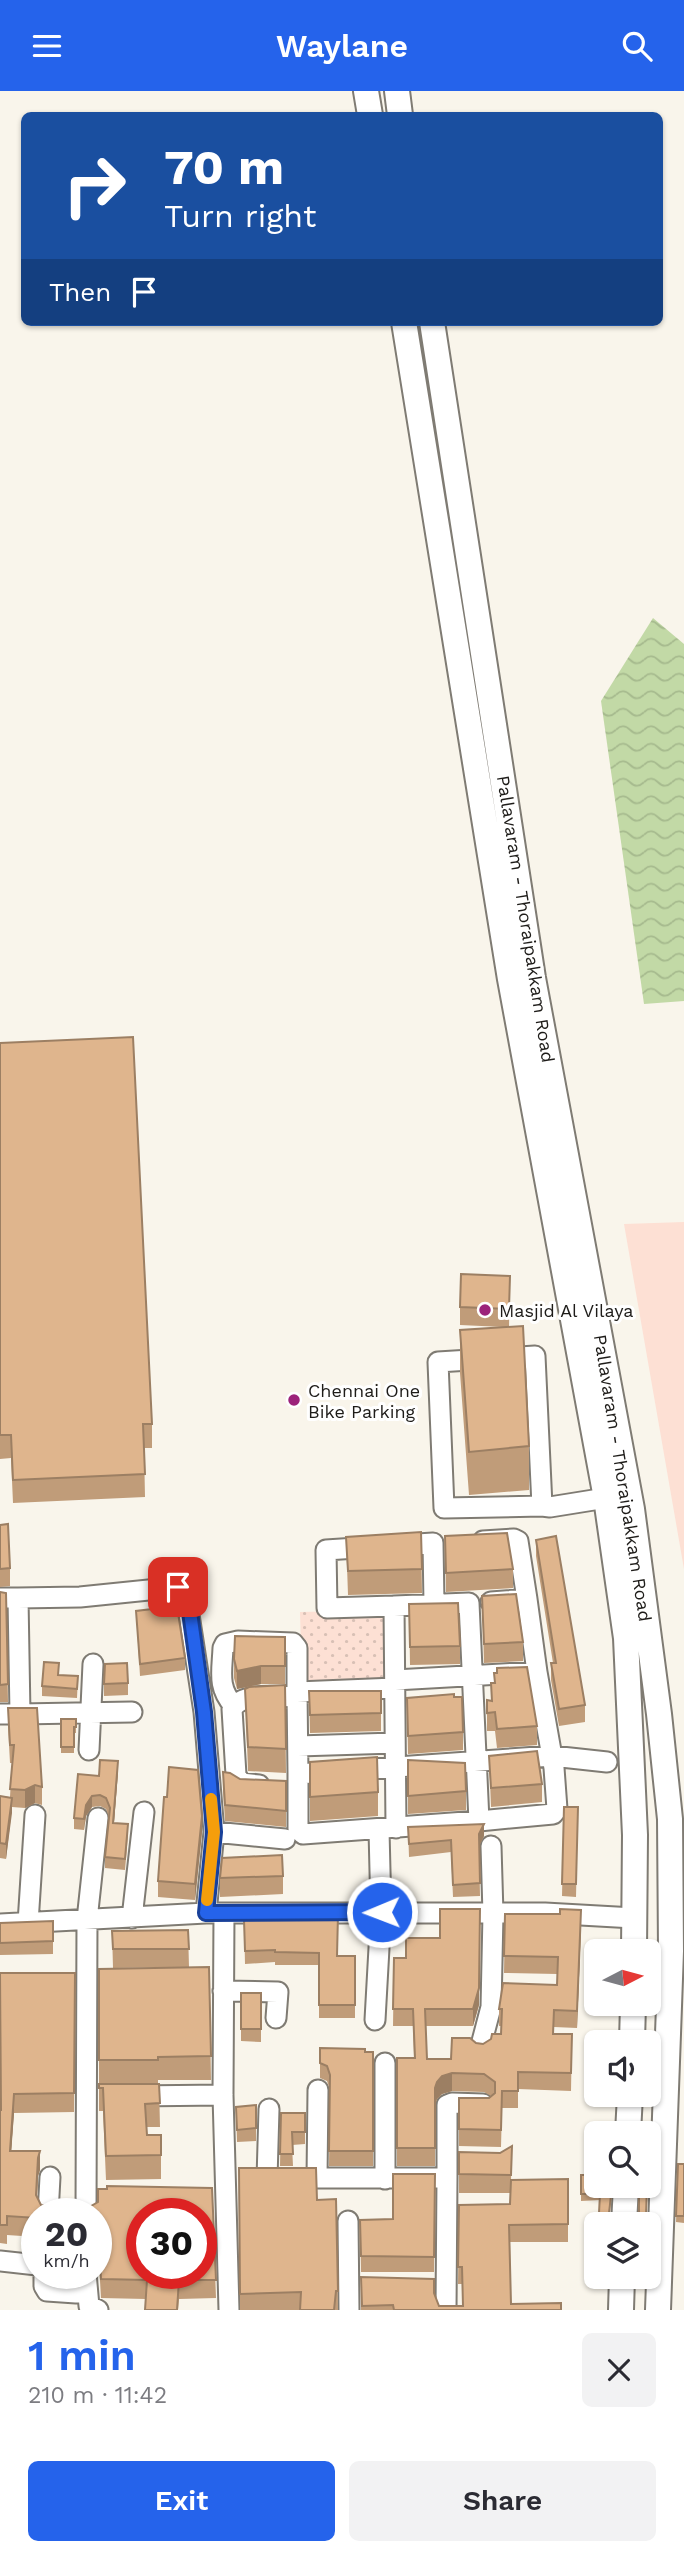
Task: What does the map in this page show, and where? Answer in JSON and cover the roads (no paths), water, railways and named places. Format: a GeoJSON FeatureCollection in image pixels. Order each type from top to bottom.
{"type":"FeatureCollection","features":[{"type":"Feature","properties":{"kind":"main road"},"geometry":{"type":"LineString","coordinates":[[366,91],[370,112]]}},
{"type":"Feature","properties":{"kind":"main road"},"geometry":{"type":"LineString","coordinates":[[397,91],[400,112]]}},
{"type":"Feature","properties":{"kind":"main road","name":"Pallavaram - Thoraipakkam Road"},"geometry":{"type":"LineString","coordinates":[[405,326],[510,979],[606,1497],[626,1638],[635,1835],[634,1939]]}},
{"type":"Feature","properties":{"kind":"main road","name":"Pallavaram - Thoraipakkam Road"},"geometry":{"type":"LineString","coordinates":[[433,326],[533,978],[632,1509],[659,1714],[670,1819],[677,1992],[667,2087],[658,2310]]}},
{"type":"Feature","properties":{"kind":"main road"},"geometry":{"type":"LineString","coordinates":[[621,2310],[622,2289]]}},
{"type":"Feature","properties":{"kind":"street"},"geometry":{"type":"LineString","coordinates":[[542,1506],[535,1356],[438,1362],[444,1508],[550,1507],[606,1497]]}},
{"type":"Feature","properties":{"kind":"street"},"geometry":{"type":"LineString","coordinates":[[234,1706],[224,1695],[222,1686],[223,1648],[232,1641],[293,1643],[297,1648],[298,1829],[303,1834],[385,1831],[556,1812],[553,1762],[518,1541],[514,1539],[326,1550],[327,1608],[527,1599]]}},
{"type":"Feature","properties":{"kind":"street"},"geometry":{"type":"LineString","coordinates":[[434,1604],[446,1543]]}},
{"type":"Feature","properties":{"kind":"street"},"geometry":{"type":"LineString","coordinates":[[132,1712],[10,1714],[9,1598],[80,1597],[178,1587],[186,1595],[204,1712],[214,1832],[215,1913],[223,1991],[223,2095],[234,2185],[229,2310]]}},
{"type":"Feature","properties":{"kind":"street"},"geometry":{"type":"LineString","coordinates":[[470,1603],[471,1677],[466,1699],[477,1761],[479,1821]]}},
{"type":"Feature","properties":{"kind":"street"},"geometry":{"type":"LineString","coordinates":[[375,2020],[385,1831],[396,1768],[398,1693],[394,1606]]}},
{"type":"Feature","properties":{"kind":"street"},"geometry":{"type":"LineString","coordinates":[[89,1750],[93,1664]]}},
{"type":"Feature","properties":{"kind":"street"},"geometry":{"type":"LineString","coordinates":[[537,1672],[471,1677],[398,1693],[248,1698],[237,1702],[232,1709],[236,1775],[241,1783],[298,1780],[477,1761],[553,1762],[607,1767]]}},
{"type":"Feature","properties":{"kind":"street"},"geometry":{"type":"LineString","coordinates":[[298,1746],[395,1743]]}},
{"type":"Feature","properties":{"kind":"street"},"geometry":{"type":"LineString","coordinates":[[132,1918],[144,1812]]}},
{"type":"Feature","properties":{"kind":"street"},"geometry":{"type":"LineString","coordinates":[[28,1923],[35,1815]]}},
{"type":"Feature","properties":{"kind":"street"},"geometry":{"type":"LineString","coordinates":[[91,2198],[102,2096],[87,1979],[87,1920],[98,1818]]}},
{"type":"Feature","properties":{"kind":"street"},"geometry":{"type":"LineString","coordinates":[[214,1832],[285,1839]]}},
{"type":"Feature","properties":{"kind":"street"},"geometry":{"type":"LineString","coordinates":[[480,2049],[491,2007],[494,1914],[491,1846]]}},
{"type":"Feature","properties":{"kind":"street"},"geometry":{"type":"LineString","coordinates":[[0,1924],[215,1913],[545,1913],[634,1918]]}},
{"type":"Feature","properties":{"kind":"street"},"geometry":{"type":"LineString","coordinates":[[62,1979],[87,1979]]}},
{"type":"Feature","properties":{"kind":"street"},"geometry":{"type":"LineString","coordinates":[[223,1991],[278,1992],[276,2018]]}},
{"type":"Feature","properties":{"kind":"street"},"geometry":{"type":"LineString","coordinates":[[385,2063],[385,2179]]}},
{"type":"Feature","properties":{"kind":"street"},"geometry":{"type":"LineString","coordinates":[[317,2178],[318,2090]]}},
{"type":"Feature","properties":{"kind":"street"},"geometry":{"type":"LineString","coordinates":[[102,2096],[223,2095]]}},
{"type":"Feature","properties":{"kind":"street"},"geometry":{"type":"LineString","coordinates":[[446,2310],[439,2285],[447,2178],[453,2158],[447,2105],[484,2104]]}},
{"type":"Feature","properties":{"kind":"street"},"geometry":{"type":"LineString","coordinates":[[267,2179],[269,2109]]}},
{"type":"Feature","properties":{"kind":"street"},"geometry":{"type":"LineString","coordinates":[[49,2198],[50,2177]]}},
{"type":"Feature","properties":{"kind":"street"},"geometry":{"type":"LineString","coordinates":[[201,2191],[267,2179],[447,2178]]}},
{"type":"Feature","properties":{"kind":"street"},"geometry":{"type":"LineString","coordinates":[[348,2221],[349,2310]]}},
{"type":"Feature","properties":{"kind":"street"},"geometry":{"type":"LineString","coordinates":[[0,2261],[21,2263]]}},
{"type":"Feature","properties":{"kind":"street"},"geometry":{"type":"LineString","coordinates":[[46,2289],[76,2293]]}},
{"type":"Feature","properties":{"kind":"street"},"geometry":{"type":"LineString","coordinates":[[87,2289],[89,2306],[98,2310]]}},
{"type":"Feature","properties":{"kind":"water"},"geometry":{"type":"Polygon","coordinates":[[[653,618],[684,644],[684,1001],[644,1004],[601,701],[653,618]]]}},
{"type":"Feature","properties":{"kind":"place","name":"Masjid Al Vilaya"},"geometry":{"type":"Point","coordinates":[485,1310]}},
{"type":"Feature","properties":{"kind":"place","name":"Chennai One Bike Parking"},"geometry":{"type":"Point","coordinates":[294,1400]}}]}
